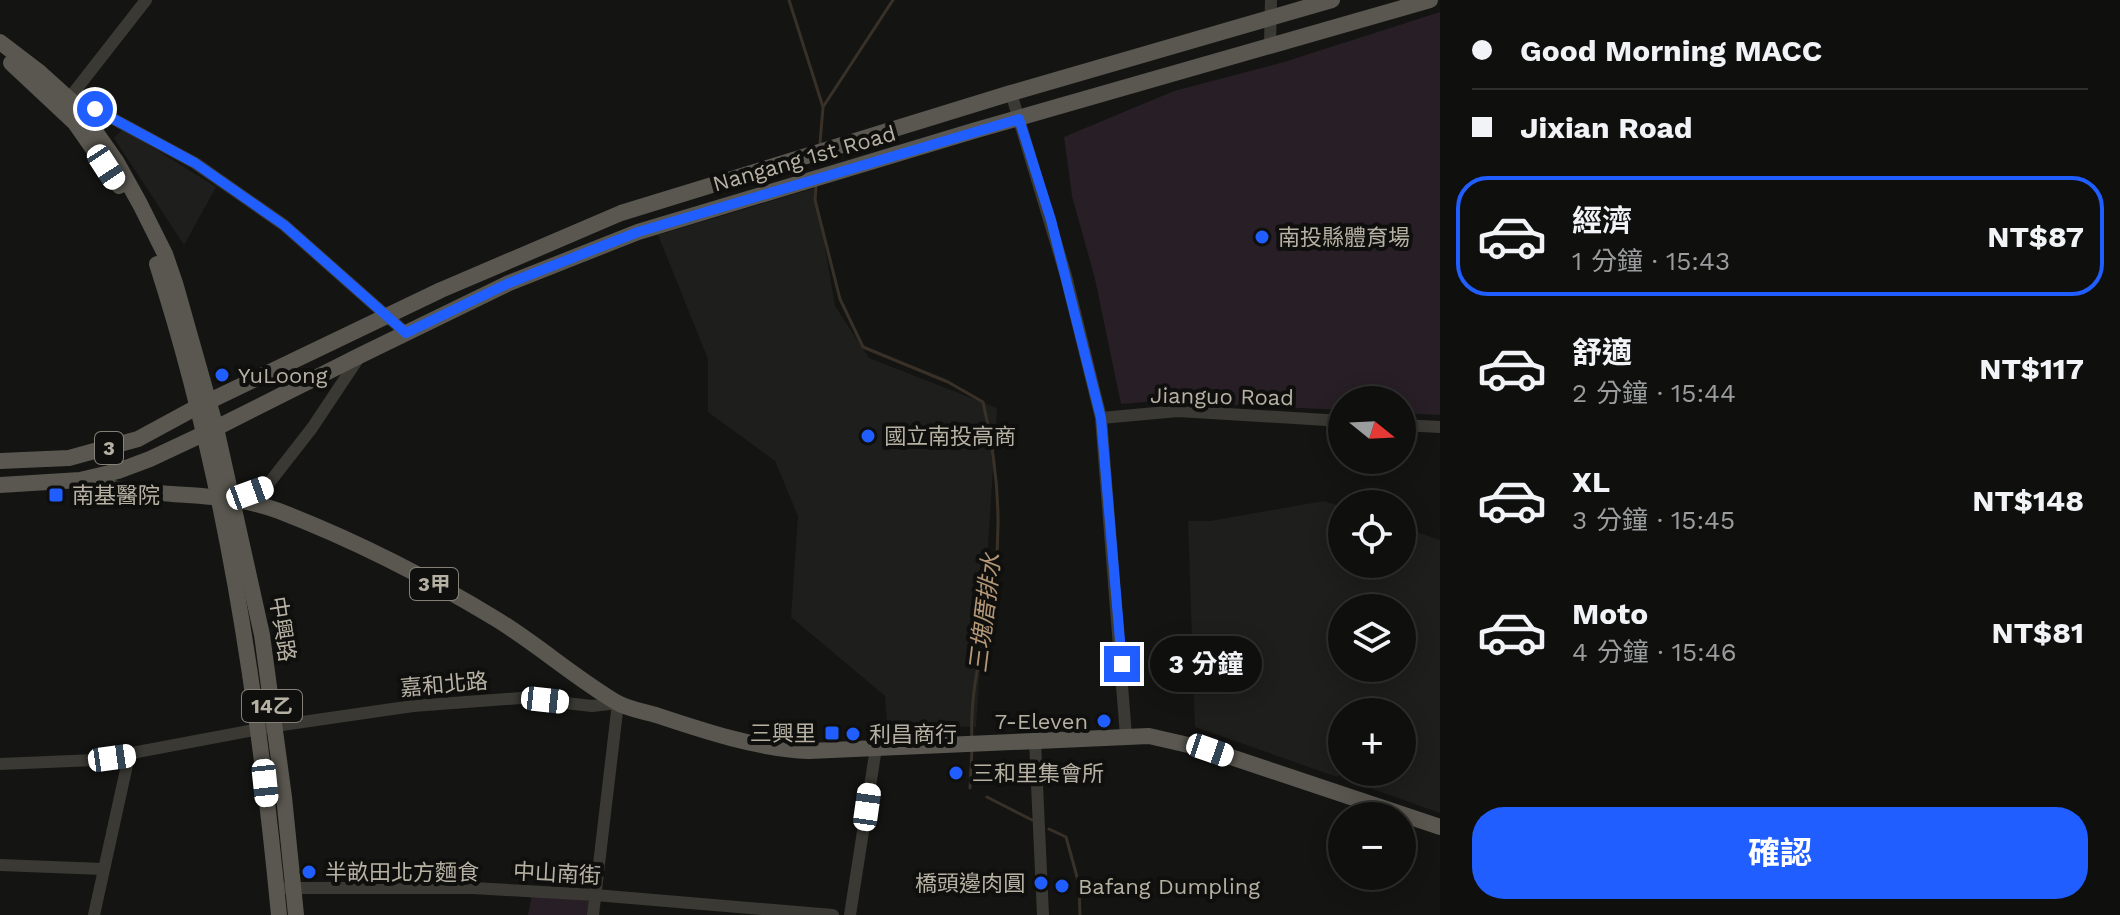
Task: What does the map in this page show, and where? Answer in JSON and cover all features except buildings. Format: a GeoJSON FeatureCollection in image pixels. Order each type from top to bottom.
{"type":"FeatureCollection","features":[{"type":"Feature","properties":{"kind":"main road","name":"Nangang 1st Road"},"geometry":{"type":"LineString","coordinates":[[203,405],[469,278],[621,213],[1011,93],[1332,0]]}},
{"type":"Feature","properties":{"kind":"main road","name":"Nangang 1st Road"},"geometry":{"type":"LineString","coordinates":[[210,430],[509,283],[638,232],[1430,0]]}},
{"type":"Feature","properties":{"kind":"main road"},"geometry":{"type":"LineString","coordinates":[[0,42],[71,110]]}},
{"type":"Feature","properties":{"kind":"main road"},"geometry":{"type":"LineString","coordinates":[[0,54],[71,110]]}},
{"type":"Feature","properties":{"kind":"main road","name":"中興路"},"geometry":{"type":"LineString","coordinates":[[71,110],[116,161],[165,254],[262,635],[267,728],[285,888],[296,915]]}},
{"type":"Feature","properties":{"kind":"main road","name":"3"},"geometry":{"type":"LineString","coordinates":[[0,461],[69,458],[110,448],[138,439],[203,405]]}},
{"type":"Feature","properties":{"kind":"main road","name":"3"},"geometry":{"type":"LineString","coordinates":[[0,485],[80,480],[118,471],[210,430]]}},
{"type":"Feature","properties":{"kind":"main road","name":"3甲"},"geometry":{"type":"LineString","coordinates":[[80,480],[106,489],[226,499],[279,511],[368,549],[493,617],[618,703],[671,720],[789,750],[1126,736],[1160,738],[1210,750],[1440,827]]}},
{"type":"Feature","properties":{"kind":"main road","name":"中興路"},"geometry":{"type":"LineString","coordinates":[[279,915],[285,888]]}},
{"type":"Feature","properties":{"kind":"street"},"geometry":{"type":"LineString","coordinates":[[71,110],[146,0]]}},
{"type":"Feature","properties":{"kind":"street"},"geometry":{"type":"LineString","coordinates":[[1270,45],[1271,0]]}},
{"type":"Feature","properties":{"kind":"street"},"geometry":{"type":"LineString","coordinates":[[1011,93],[1068,284],[1101,418],[1126,736]]}},
{"type":"Feature","properties":{"kind":"street"},"geometry":{"type":"LineString","coordinates":[[71,110],[95,109],[195,163],[284,225],[406,333]]}},
{"type":"Feature","properties":{"kind":"street"},"geometry":{"type":"LineString","coordinates":[[226,499],[266,487],[312,428],[361,355]]}},
{"type":"Feature","properties":{"kind":"street","name":"Jianguo Road"},"geometry":{"type":"LineString","coordinates":[[1101,418],[1178,411],[1328,420]]}},
{"type":"Feature","properties":{"kind":"street"},"geometry":{"type":"LineString","coordinates":[[1416,426],[1440,427]]}},
{"type":"Feature","properties":{"kind":"street","name":"嘉和北路"},"geometry":{"type":"LineString","coordinates":[[0,764],[70,763],[129,756],[267,728],[413,706],[521,698],[592,706],[618,703]]}},
{"type":"Feature","properties":{"kind":"street"},"geometry":{"type":"LineString","coordinates":[[593,915],[618,703]]}},
{"type":"Feature","properties":{"kind":"street"},"geometry":{"type":"LineString","coordinates":[[1035,741],[1043,915]]}},
{"type":"Feature","properties":{"kind":"street"},"geometry":{"type":"LineString","coordinates":[[850,915],[876,748]]}},
{"type":"Feature","properties":{"kind":"street"},"geometry":{"type":"LineString","coordinates":[[94,915],[129,756]]}},
{"type":"Feature","properties":{"kind":"street"},"geometry":{"type":"LineString","coordinates":[[0,865],[103,869]]}},
{"type":"Feature","properties":{"kind":"street","name":"中山南街"},"geometry":{"type":"LineString","coordinates":[[285,888],[473,888],[833,915]]}},
{"type":"Feature","properties":{"kind":"shaded area","name":"南投縣體育場"},"geometry":{"type":"Polygon","coordinates":[[[1440,12],[1440,415],[1416,414],[1416,386],[1328,386],[1328,409],[1157,401],[1121,404],[1095,279],[1072,196],[1064,137],[1174,91],[1284,62],[1440,12]]]}},
{"type":"Feature","properties":{"kind":"shaded area"},"geometry":{"type":"Polygon","coordinates":[[[123,129],[216,187],[184,245],[114,138],[123,129]]]}},
{"type":"Feature","properties":{"kind":"shaded area","name":"國立南投高商"},"geometry":{"type":"Polygon","coordinates":[[[815,188],[835,306],[869,358],[997,408],[976,727],[887,725],[885,696],[791,617],[798,516],[775,461],[708,412],[708,359],[658,235],[815,188]]]}},
{"type":"Feature","properties":{"kind":"shaded area"},"geometry":{"type":"Polygon","coordinates":[[[1328,502],[1328,578],[1416,578],[1416,532],[1440,540],[1440,813],[1367,786],[1416,786],[1416,698],[1328,698],[1328,774],[1195,727],[1188,521],[1210,521],[1328,502]]]}},
{"type":"Feature","properties":{"kind":"shaded area"},"geometry":{"type":"Polygon","coordinates":[[[532,895],[589,899],[587,915],[528,915],[532,895]]]}},
{"type":"Feature","properties":{"kind":"waterway","name":"三塊厝排水"},"geometry":{"type":"LineString","coordinates":[[789,0],[823,107],[820,143]]}},
{"type":"Feature","properties":{"kind":"waterway"},"geometry":{"type":"LineString","coordinates":[[823,107],[893,0]]}},
{"type":"Feature","properties":{"kind":"waterway","name":"三塊厝排水"},"geometry":{"type":"LineString","coordinates":[[816,187],[815,200],[840,299],[863,347],[948,382],[983,402],[994,466],[998,531],[992,595],[973,697],[972,739]]}},
{"type":"Feature","properties":{"kind":"waterway","name":"三塊厝排水"},"geometry":{"type":"LineString","coordinates":[[970,788],[972,750]]}},
{"type":"Feature","properties":{"kind":"waterway","name":"三塊厝排水"},"geometry":{"type":"LineString","coordinates":[[987,797],[1032,820]]}},
{"type":"Feature","properties":{"kind":"waterway","name":"三塊厝排水"},"geometry":{"type":"LineString","coordinates":[[1049,829],[1066,837],[1079,884],[1080,915]]}},
{"type":"Feature","properties":{"kind":"place","name":"南投縣體育場"},"geometry":{"type":"Point","coordinates":[1262,237]}},
{"type":"Feature","properties":{"kind":"place","name":"YuLoong"},"geometry":{"type":"Point","coordinates":[222,375]}},
{"type":"Feature","properties":{"kind":"place","name":"國立南投高商"},"geometry":{"type":"Point","coordinates":[868,436]}},
{"type":"Feature","properties":{"kind":"place","name":"南基醫院"},"geometry":{"type":"Point","coordinates":[56,495]}},
{"type":"Feature","properties":{"kind":"place","name":"7-Eleven"},"geometry":{"type":"Point","coordinates":[1104,721]}},
{"type":"Feature","properties":{"kind":"place","name":"三興里"},"geometry":{"type":"Point","coordinates":[832,733]}},
{"type":"Feature","properties":{"kind":"place","name":"利昌商行"},"geometry":{"type":"Point","coordinates":[853,734]}},
{"type":"Feature","properties":{"kind":"place","name":"三和里集會所"},"geometry":{"type":"Point","coordinates":[956,773]}},
{"type":"Feature","properties":{"kind":"place","name":"半畝田北方麵食"},"geometry":{"type":"Point","coordinates":[309,872]}},
{"type":"Feature","properties":{"kind":"place","name":"橋頭邊肉圓"},"geometry":{"type":"Point","coordinates":[1041,883]}},
{"type":"Feature","properties":{"kind":"place","name":"Bafang Dumpling"},"geometry":{"type":"Point","coordinates":[1062,886]}},
{"type":"Feature","properties":{"kind":"route"},"geometry":{"type":"LineString","coordinates":[[95,109],[195,163],[284,225],[406,333],[509,283],[638,232],[1019,119],[1051,220],[1101,418],[1122,664]]}}]}
